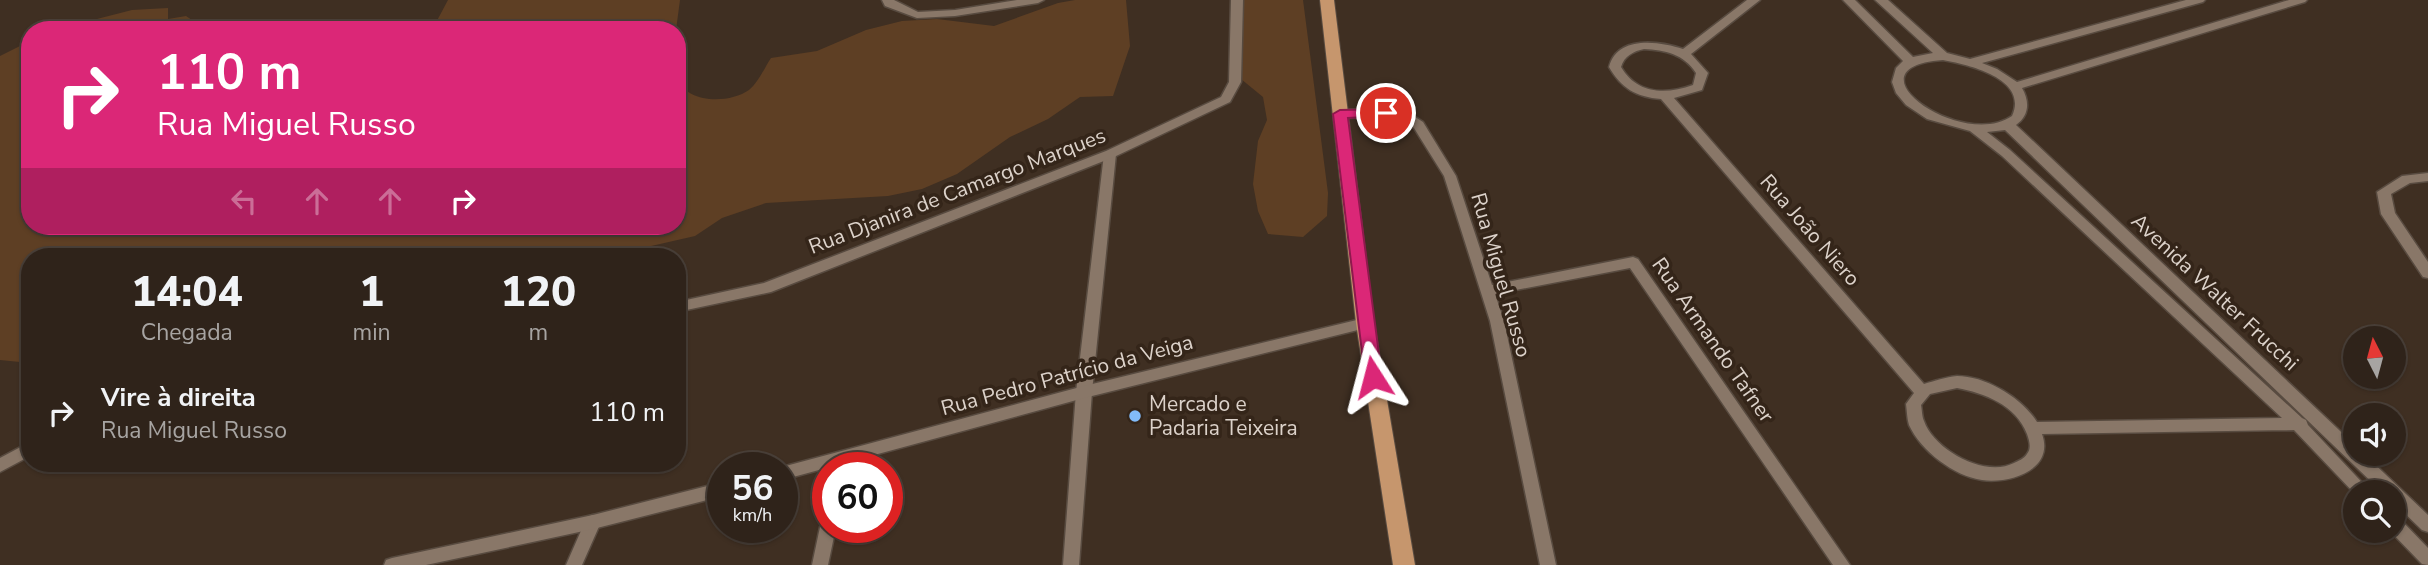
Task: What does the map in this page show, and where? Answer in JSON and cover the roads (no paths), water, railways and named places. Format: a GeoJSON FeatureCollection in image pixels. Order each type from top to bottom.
{"type":"FeatureCollection","features":[{"type":"Feature","properties":{"kind":"main road"},"geometry":{"type":"LineString","coordinates":[[1327,0],[1365,323],[1404,565]]}},
{"type":"Feature","properties":{"kind":"street"},"geometry":{"type":"LineString","coordinates":[[888,2],[917,15],[983,4],[1038,0]]}},
{"type":"Feature","properties":{"kind":"street","name":"Rua Djanira de Camargo Marques"},"geometry":{"type":"LineString","coordinates":[[686,305],[765,288],[1110,155],[1226,99],[1236,82],[1237,0]]}},
{"type":"Feature","properties":{"kind":"street"},"geometry":{"type":"LineString","coordinates":[[1684,54],[1754,0]]}},
{"type":"Feature","properties":{"kind":"street"},"geometry":{"type":"LineString","coordinates":[[1849,0],[1911,62]]}},
{"type":"Feature","properties":{"kind":"street"},"geometry":{"type":"LineString","coordinates":[[1881,0],[1943,57]]}},
{"type":"Feature","properties":{"kind":"street"},"geometry":{"type":"LineString","coordinates":[[1971,62],[2199,0]]}},
{"type":"Feature","properties":{"kind":"street"},"geometry":{"type":"LineString","coordinates":[[2014,87],[2301,0]]}},
{"type":"Feature","properties":{"kind":"street"},"geometry":{"type":"LineString","coordinates":[[1658,46],[1684,54],[1698,66],[1701,80],[1698,87],[1680,96],[1651,95],[1626,84],[1615,67],[1617,59],[1632,48],[1658,46]]}},
{"type":"Feature","properties":{"kind":"street"},"geometry":{"type":"LineString","coordinates":[[1943,57],[1971,62],[2002,76],[2021,98],[2022,108],[2017,118],[2007,124],[1975,128],[1939,120],[1911,103],[1903,94],[1898,78],[1901,69],[1911,62],[1943,57]]}},
{"type":"Feature","properties":{"kind":"street","name":"Rua João Niero"},"geometry":{"type":"LineString","coordinates":[[1666,97],[1921,391]]}},
{"type":"Feature","properties":{"kind":"street","name":"Rua Miguel Russo"},"geometry":{"type":"LineString","coordinates":[[1340,114],[1386,113],[1405,116],[1419,125],[1450,176],[1497,321],[1548,565]]}},
{"type":"Feature","properties":{"kind":"street","name":"Avenida Walter Frucchi"},"geometry":{"type":"LineString","coordinates":[[2007,124],[2380,480]]}},
{"type":"Feature","properties":{"kind":"street","name":"Avenida Walter Frucchi"},"geometry":{"type":"LineString","coordinates":[[1975,128],[2006,153],[2298,424],[2352,480]]}},
{"type":"Feature","properties":{"kind":"street"},"geometry":{"type":"LineString","coordinates":[[1071,565],[1084,391],[1110,155]]}},
{"type":"Feature","properties":{"kind":"street"},"geometry":{"type":"LineString","coordinates":[[2428,177],[2407,179],[2384,192],[2388,214],[2428,273]]}},
{"type":"Feature","properties":{"kind":"street","name":"Rua Armando Tafner"},"geometry":{"type":"LineString","coordinates":[[1487,291],[1633,262],[1842,565]]}},
{"type":"Feature","properties":{"kind":"street","name":"Rua Pedro Patrício da Veiga"},"geometry":{"type":"LineString","coordinates":[[879,452],[1084,391],[1365,323]]}},
{"type":"Feature","properties":{"kind":"street"},"geometry":{"type":"LineString","coordinates":[[1944,383],[1971,384],[2008,401],[2023,413],[2033,428],[2038,443],[2035,457],[2025,468],[2008,474],[1987,474],[1965,468],[1944,457],[1916,428],[1912,412],[1914,401],[1921,391],[1944,383]]}},
{"type":"Feature","properties":{"kind":"street"},"geometry":{"type":"LineString","coordinates":[[2033,428],[2320,422]]}},
{"type":"Feature","properties":{"kind":"street"},"geometry":{"type":"LineString","coordinates":[[0,453],[21,449]]}},
{"type":"Feature","properties":{"kind":"street"},"geometry":{"type":"LineString","coordinates":[[0,466],[21,453]]}},
{"type":"Feature","properties":{"kind":"street"},"geometry":{"type":"LineString","coordinates":[[393,565],[593,522],[707,493]]}},
{"type":"Feature","properties":{"kind":"street","name":"Avenida Walter Frucchi"},"geometry":{"type":"LineString","coordinates":[[2406,504],[2428,525]]}},
{"type":"Feature","properties":{"kind":"street"},"geometry":{"type":"LineString","coordinates":[[574,565],[593,522]]}},
{"type":"Feature","properties":{"kind":"street"},"geometry":{"type":"LineString","coordinates":[[2406,536],[2428,559]]}},
{"type":"Feature","properties":{"kind":"street"},"geometry":{"type":"LineString","coordinates":[[820,565],[825,543]]}},
{"type":"Feature","properties":{"kind":"place","name":"Mercado e Padaria Teixeira"},"geometry":{"type":"Point","coordinates":[1135,416]}}]}
